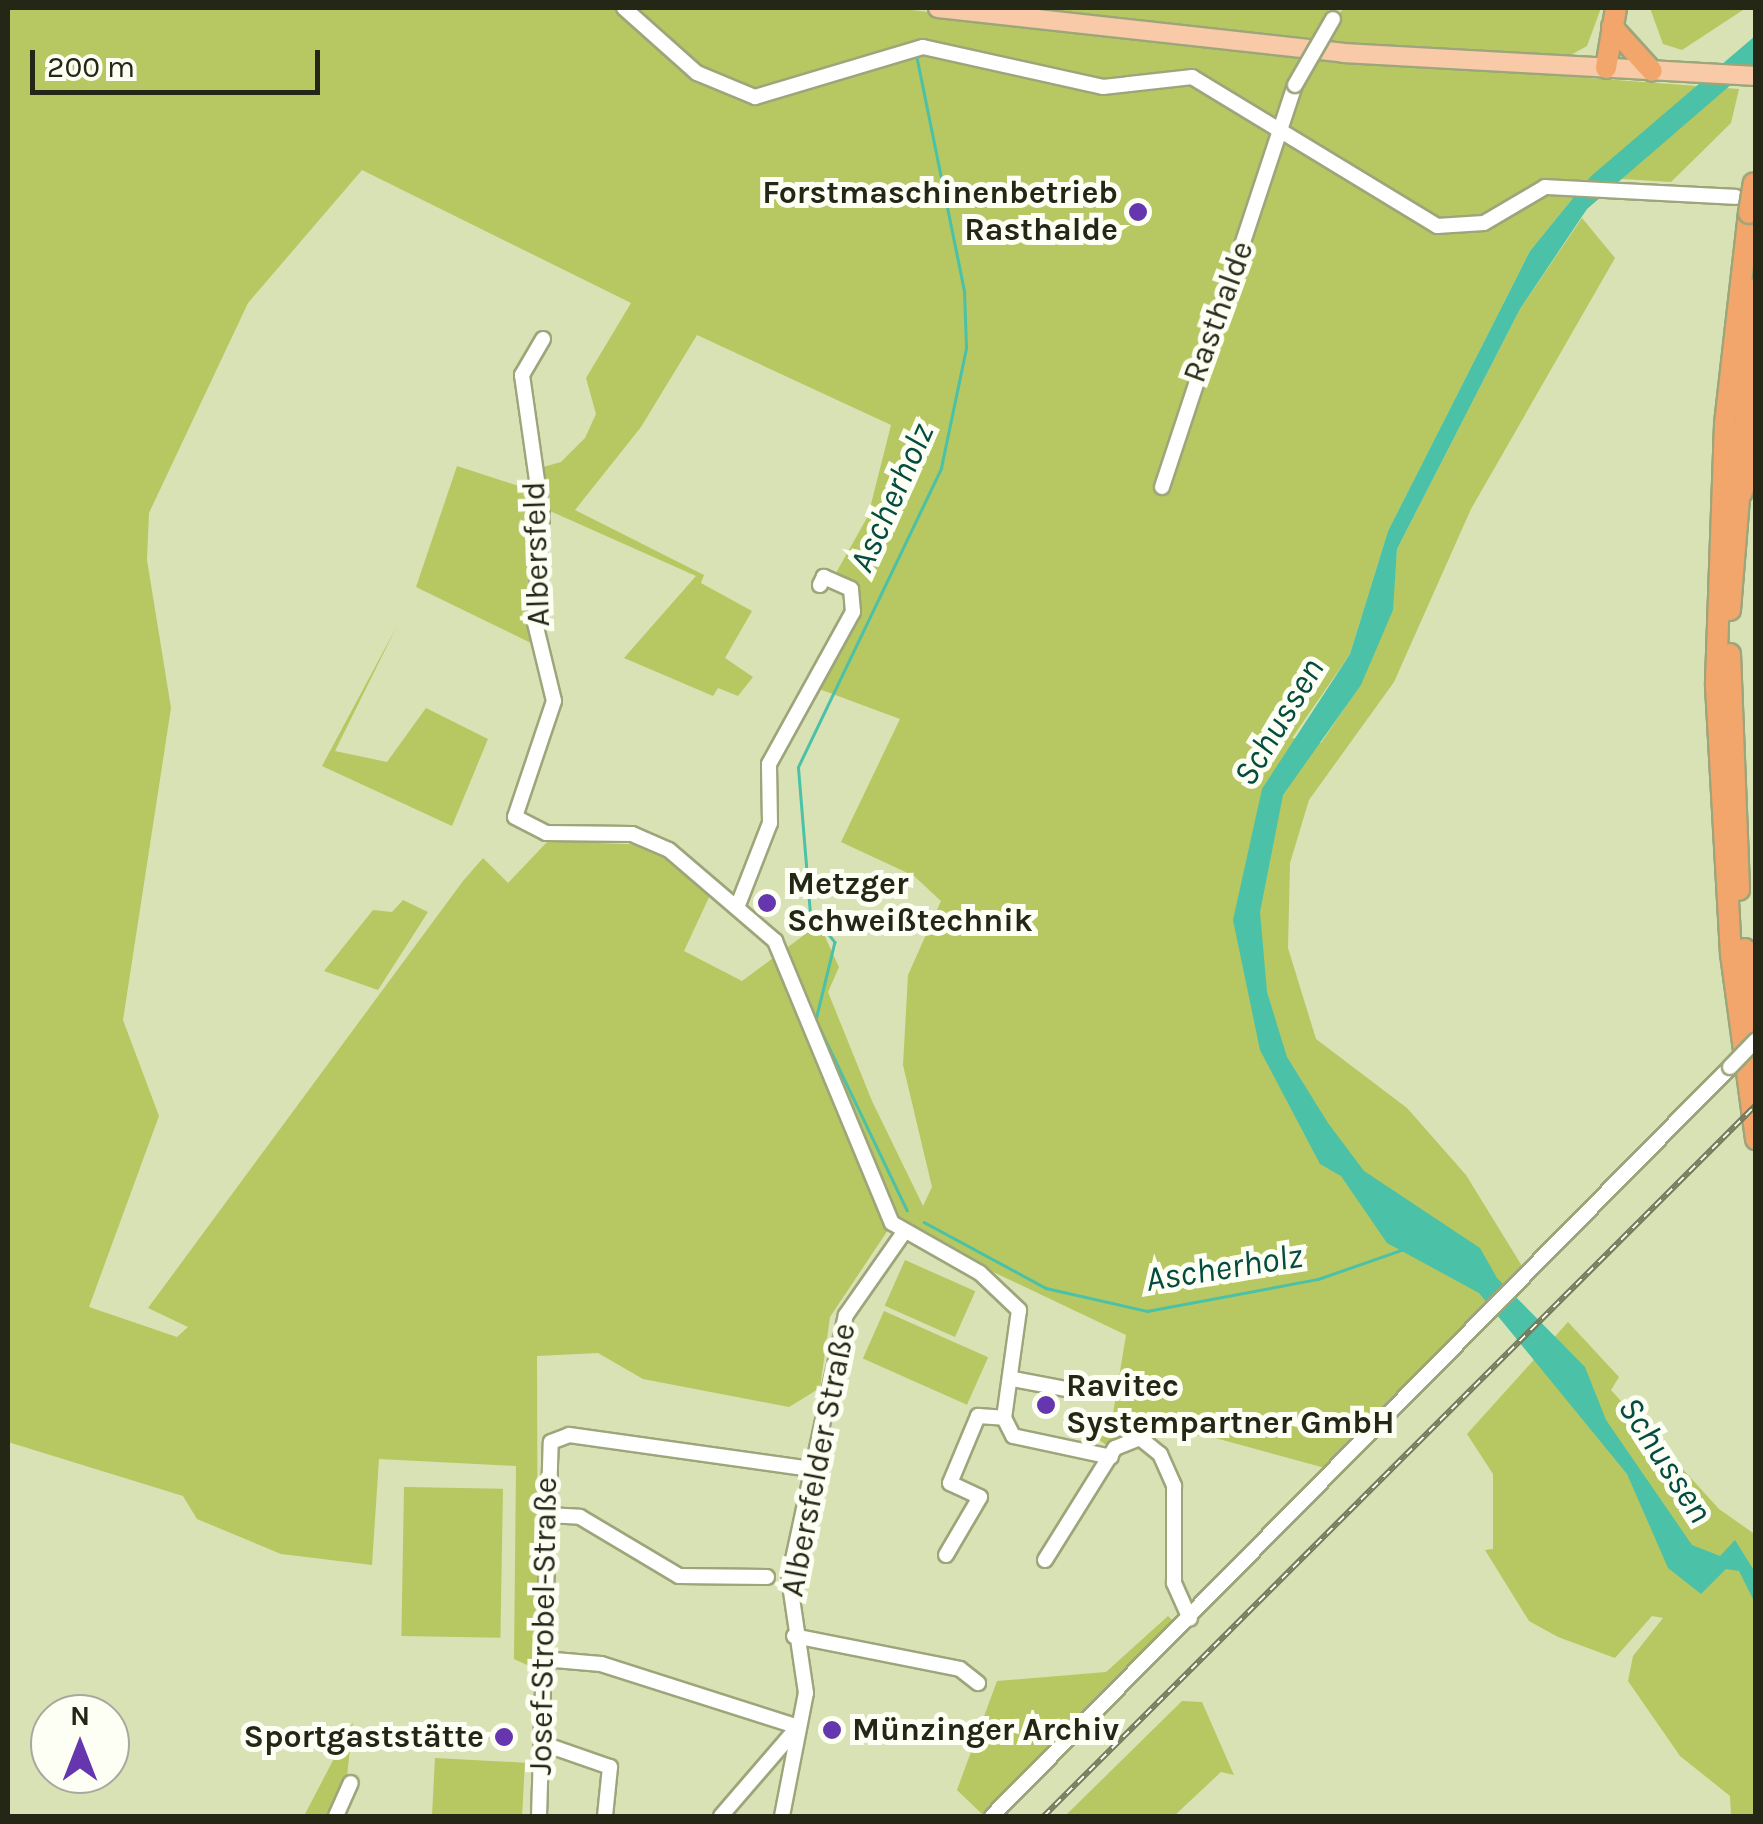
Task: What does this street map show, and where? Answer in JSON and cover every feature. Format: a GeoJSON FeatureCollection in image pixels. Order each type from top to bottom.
{"type":"FeatureCollection","features":[{"type":"Feature","properties":{"kind":"highway"},"geometry":{"type":"LineString","coordinates":[[1606,68],[1614,17]]}},
{"type":"Feature","properties":{"kind":"highway"},"geometry":{"type":"LineString","coordinates":[[1614,17],[1652,71]]}},
{"type":"Feature","properties":{"kind":"highway"},"geometry":{"type":"LineString","coordinates":[[1755,180],[1743,205],[1720,816],[1756,1139]]}},
{"type":"Feature","properties":{"kind":"highway"},"geometry":{"type":"LineString","coordinates":[[1756,289],[1731,496],[1732,772],[1756,1041]]}},
{"type":"Feature","properties":{"kind":"highway"},"geometry":{"type":"LineString","coordinates":[[1731,496],[1756,459]]}},
{"type":"Feature","properties":{"kind":"main road"},"geometry":{"type":"LineString","coordinates":[[938,8],[1342,53],[1756,76]]}},
{"type":"Feature","properties":{"kind":"street"},"geometry":{"type":"LineString","coordinates":[[624,8],[697,73],[754,96],[923,47],[1103,87],[1192,77],[1281,139],[1437,226],[1484,222],[1528,190],[1553,187],[1630,191],[1743,205]]}},
{"type":"Feature","properties":{"kind":"street","name":"Rasthalde"},"geometry":{"type":"LineString","coordinates":[[1162,487],[1281,139],[1294,85],[1336,13]]}},
{"type":"Feature","properties":{"kind":"street","name":"Albersfeld"},"geometry":{"type":"LineString","coordinates":[[543,340],[522,375],[542,515],[535,623],[554,702],[515,816],[563,836],[632,834],[669,850],[738,905],[786,954],[825,1073],[902,1235]]}},
{"type":"Feature","properties":{"kind":"street"},"geometry":{"type":"LineString","coordinates":[[738,905],[770,823],[769,764],[853,612],[851,589],[824,577],[820,585]]}},
{"type":"Feature","properties":{"kind":"street"},"geometry":{"type":"LineString","coordinates":[[992,1816],[1519,1286],[1756,1041]]}},
{"type":"Feature","properties":{"kind":"street"},"geometry":{"type":"LineString","coordinates":[[902,1235],[1004,1289],[1022,1330],[1004,1418],[1012,1436],[1042,1448],[1111,1457]]}},
{"type":"Feature","properties":{"kind":"street","name":"Albersfelder Straße"},"geometry":{"type":"LineString","coordinates":[[782,1816],[806,1693],[794,1636],[789,1578],[819,1470],[846,1315],[902,1235]]}},
{"type":"Feature","properties":{"kind":"street"},"geometry":{"type":"LineString","coordinates":[[1013,1379],[1076,1391]]}},
{"type":"Feature","properties":{"kind":"street"},"geometry":{"type":"LineString","coordinates":[[946,1555],[980,1498],[950,1482],[978,1416],[1004,1418]]}},
{"type":"Feature","properties":{"kind":"street"},"geometry":{"type":"LineString","coordinates":[[1045,1560],[1111,1457],[1140,1438],[1160,1454],[1180,1515],[1174,1583],[1190,1619]]}},
{"type":"Feature","properties":{"kind":"street","name":"Josef-Strobel-Straße"},"geometry":{"type":"LineString","coordinates":[[539,1816],[547,1515],[555,1439],[819,1470]]}},
{"type":"Feature","properties":{"kind":"street"},"geometry":{"type":"LineString","coordinates":[[547,1515],[580,1517],[679,1576],[767,1577]]}},
{"type":"Feature","properties":{"kind":"street"},"geometry":{"type":"LineString","coordinates":[[794,1636],[960,1669],[978,1683]]}},
{"type":"Feature","properties":{"kind":"street"},"geometry":{"type":"LineString","coordinates":[[543,1659],[601,1664],[798,1727],[721,1816]]}},
{"type":"Feature","properties":{"kind":"street"},"geometry":{"type":"LineString","coordinates":[[541,1742],[610,1767],[605,1816]]}},
{"type":"Feature","properties":{"kind":"street"},"geometry":{"type":"LineString","coordinates":[[336,1816],[351,1783]]}},
{"type":"Feature","properties":{"kind":"green space"},"geometry":{"type":"Polygon","coordinates":[[[8,8],[894,8],[1303,55],[1278,110],[1288,114],[1317,58],[1739,89],[1731,123],[1671,182],[1590,177],[1530,251],[1388,531],[1350,654],[1292,738],[1321,743],[1361,684],[1392,610],[1397,549],[1520,309],[1582,218],[1615,258],[1471,509],[1394,682],[1309,800],[1290,863],[1288,948],[1316,1039],[1407,1108],[1466,1175],[1522,1266],[1336,1471],[1208,1436],[1127,1435],[1108,1446],[1099,1440],[1111,1426],[1126,1335],[892,1224],[830,1317],[820,1388],[789,1407],[643,1379],[598,1353],[537,1356],[538,1670],[514,1659],[516,1466],[379,1459],[372,1565],[281,1554],[197,1519],[183,1496],[8,1442],[8,8]],[[362,170],[248,303],[149,513],[147,560],[171,708],[123,1020],[159,1116],[89,1307],[177,1337],[188,1327],[148,1308],[463,881],[483,858],[508,883],[548,841],[650,845],[711,893],[684,951],[742,981],[819,924],[839,967],[828,992],[872,1101],[923,1206],[932,1187],[903,1065],[908,975],[941,901],[914,876],[841,842],[900,719],[811,686],[855,604],[832,580],[868,516],[891,425],[697,335],[641,427],[575,510],[704,575],[701,583],[752,611],[725,658],[753,677],[738,696],[718,688],[713,696],[624,658],[696,576],[550,511],[536,469],[561,462],[585,438],[596,414],[586,378],[631,303],[362,170]]]}},
{"type":"Feature","properties":{"kind":"green space"},"geometry":{"type":"Polygon","coordinates":[[[988,8],[1327,8],[1329,12],[1312,42],[988,8]]]}},
{"type":"Feature","properties":{"kind":"green space"},"geometry":{"type":"Polygon","coordinates":[[[1343,8],[1601,8],[1587,46],[1565,58],[1324,45],[1343,8]]]}},
{"type":"Feature","properties":{"kind":"green space"},"geometry":{"type":"Polygon","coordinates":[[[1650,8],[1746,8],[1682,50],[1663,44],[1650,8]]]}},
{"type":"Feature","properties":{"kind":"green space"},"geometry":{"type":"Polygon","coordinates":[[[457,466],[537,492],[537,646],[416,587],[457,466]]]}},
{"type":"Feature","properties":{"kind":"green space"},"geometry":{"type":"Polygon","coordinates":[[[397,626],[335,751],[387,762],[426,708],[488,739],[452,826],[322,766],[397,626]]]}},
{"type":"Feature","properties":{"kind":"green space"},"geometry":{"type":"Polygon","coordinates":[[[403,900],[428,912],[378,990],[324,971],[373,910],[392,912],[403,900]]]}},
{"type":"Feature","properties":{"kind":"green space"},"geometry":{"type":"Polygon","coordinates":[[[905,1260],[975,1291],[955,1337],[885,1306],[905,1260]]]}},
{"type":"Feature","properties":{"kind":"green space"},"geometry":{"type":"Polygon","coordinates":[[[884,1311],[988,1357],[967,1405],[863,1359],[884,1311]]]}},
{"type":"Feature","properties":{"kind":"green space"},"geometry":{"type":"Polygon","coordinates":[[[1568,1322],[1619,1377],[1611,1390],[1719,1509],[1756,1535],[1755,1816],[1731,1816],[1730,1796],[1680,1756],[1628,1681],[1633,1656],[1663,1618],[1652,1616],[1615,1658],[1558,1637],[1529,1621],[1485,1550],[1493,1549],[1493,1474],[1467,1434],[1568,1322]]]}},
{"type":"Feature","properties":{"kind":"green space"},"geometry":{"type":"Polygon","coordinates":[[[404,1487],[503,1489],[500,1638],[401,1636],[404,1487]]]}},
{"type":"Feature","properties":{"kind":"green space"},"geometry":{"type":"Polygon","coordinates":[[[1168,1616],[1174,1622],[982,1814],[957,1790],[997,1681],[1106,1672],[1168,1616]]]}},
{"type":"Feature","properties":{"kind":"green space"},"geometry":{"type":"Polygon","coordinates":[[[1182,1701],[1202,1702],[1234,1775],[1221,1772],[1174,1816],[1065,1816],[1182,1701]]]}},
{"type":"Feature","properties":{"kind":"green space"},"geometry":{"type":"Polygon","coordinates":[[[353,1722],[345,1794],[330,1816],[304,1816],[353,1722]]]}},
{"type":"Feature","properties":{"kind":"green space"},"geometry":{"type":"Polygon","coordinates":[[[435,1758],[525,1763],[522,1816],[432,1816],[435,1758]]]}},
{"type":"Feature","properties":{"kind":"water"},"geometry":{"type":"Polygon","coordinates":[[[1755,36],[1755,64],[1587,209],[1520,309],[1397,549],[1393,610],[1361,685],[1283,795],[1260,912],[1267,992],[1287,1057],[1328,1123],[1364,1171],[1480,1248],[1497,1278],[1585,1367],[1606,1420],[1692,1545],[1720,1556],[1735,1540],[1755,1572],[1755,1603],[1739,1571],[1726,1569],[1701,1594],[1668,1568],[1627,1474],[1479,1293],[1387,1243],[1341,1176],[1320,1164],[1260,1050],[1233,920],[1262,789],[1350,654],[1388,531],[1530,251],[1590,177],[1755,36]]]}},
{"type":"Feature","properties":{"kind":"waterway","name":"Ascherholz"},"geometry":{"type":"LineString","coordinates":[[810,914],[798,767],[941,468],[966,348],[964,291],[916,55]]}},
{"type":"Feature","properties":{"kind":"waterway","name":"Ascherholz"},"geometry":{"type":"LineString","coordinates":[[826,931],[835,942],[816,1020],[907,1210]]}},
{"type":"Feature","properties":{"kind":"waterway","name":"Ascherholz"},"geometry":{"type":"LineString","coordinates":[[924,1222],[1046,1288],[1147,1311],[1318,1279],[1404,1249]]}},
{"type":"Feature","properties":{"kind":"railway"},"geometry":{"type":"LineString","coordinates":[[1044,1816],[1756,1105]]}},
{"type":"Feature","properties":{"kind":"place","name":"Forstmaschinenbetrieb Rasthalde"},"geometry":{"type":"Point","coordinates":[1138,212]}},
{"type":"Feature","properties":{"kind":"place","name":"Metzger Schweißtechnik"},"geometry":{"type":"Point","coordinates":[767,903]}},
{"type":"Feature","properties":{"kind":"place","name":"Ravitec Systempartner GmbH"},"geometry":{"type":"Point","coordinates":[1046,1405]}},
{"type":"Feature","properties":{"kind":"place","name":"Münzinger Archiv"},"geometry":{"type":"Point","coordinates":[832,1730]}},
{"type":"Feature","properties":{"kind":"place","name":"Sportgaststätte"},"geometry":{"type":"Point","coordinates":[504,1737]}},
{"type":"Feature","properties":{"kind":"water label","name":"Schussen"},"geometry":{"type":"Point","coordinates":[1279,722]}},
{"type":"Feature","properties":{"kind":"water label","name":"Schussen"},"geometry":{"type":"Point","coordinates":[1665,1460]}}]}
